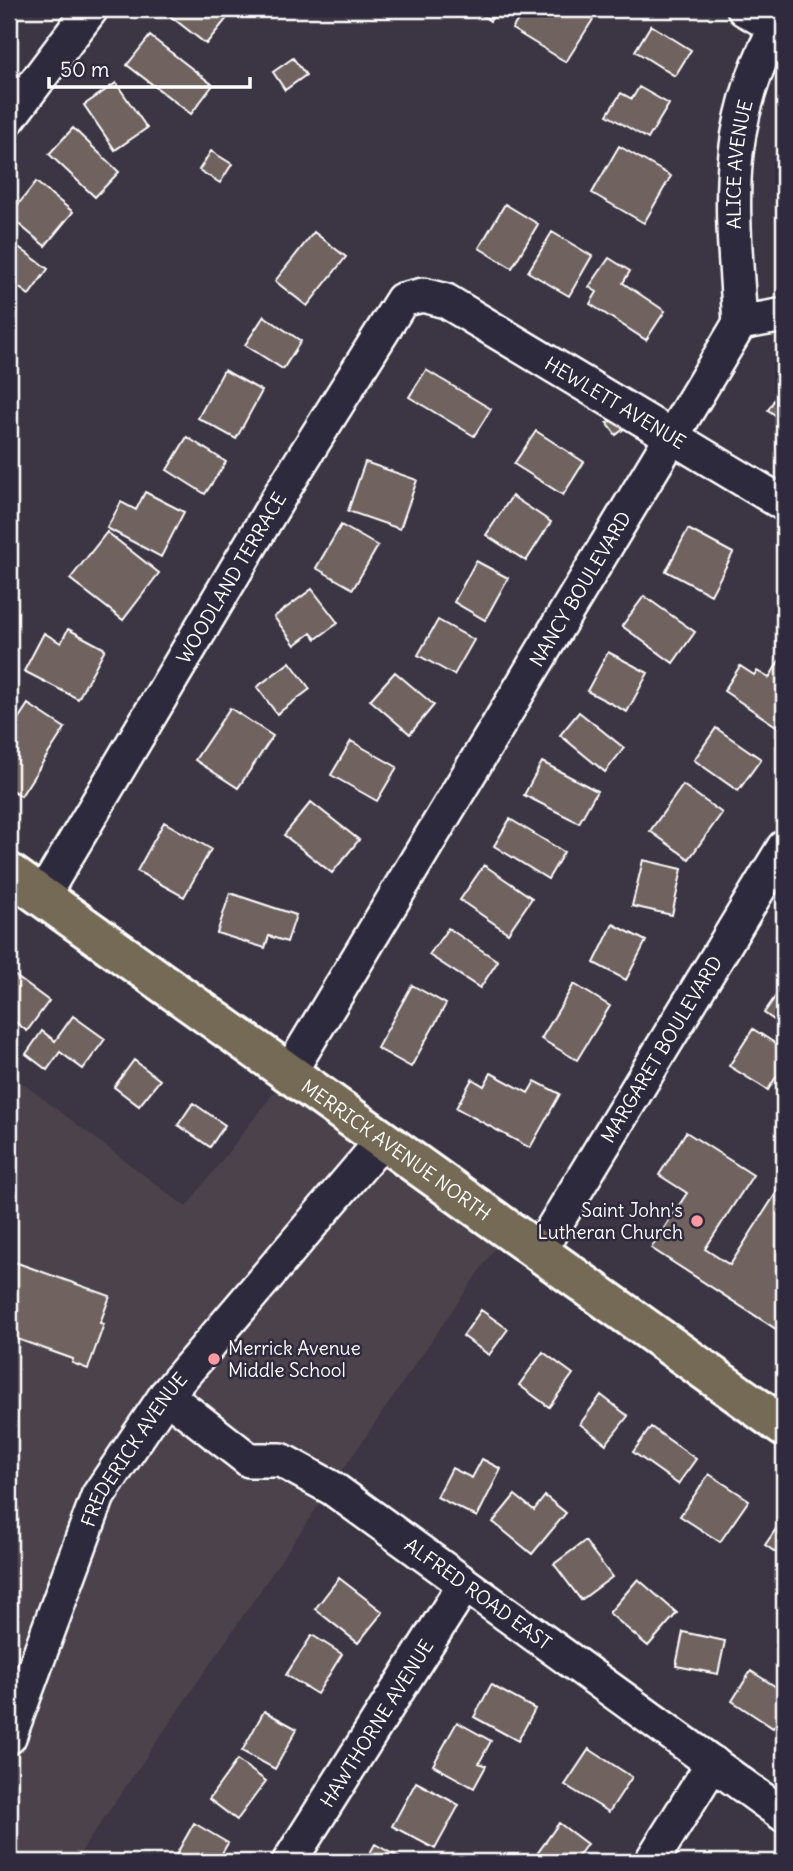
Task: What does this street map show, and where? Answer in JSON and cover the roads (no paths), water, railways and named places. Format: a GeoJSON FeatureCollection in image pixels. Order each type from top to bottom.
{"type":"FeatureCollection","features":[{"type":"Feature","properties":{"kind":"main road","name":"MERRICK AVENUE NORTH"},"geometry":{"type":"LineString","coordinates":[[9,873],[784,1427]]}},
{"type":"Feature","properties":{"kind":"street"},"geometry":{"type":"LineString","coordinates":[[9,118],[91,9]]}},
{"type":"Feature","properties":{"kind":"street"},"geometry":{"type":"LineString","coordinates":[[744,9],[780,20]]}},
{"type":"Feature","properties":{"kind":"street","name":"ALICE AVENUE"},"geometry":{"type":"LineString","coordinates":[[740,323],[733,209],[735,147],[748,89],[780,20]]}},
{"type":"Feature","properties":{"kind":"street","name":"WOODLAND TERRACE"},"geometry":{"type":"LineString","coordinates":[[42,897],[282,492],[402,300],[423,295],[446,301]]}},
{"type":"Feature","properties":{"kind":"street","name":"HEWLETT AVENUE"},"geometry":{"type":"LineString","coordinates":[[446,301],[784,504]]}},
{"type":"Feature","properties":{"kind":"street"},"geometry":{"type":"LineString","coordinates":[[740,323],[784,315]]}},
{"type":"Feature","properties":{"kind":"street","name":"NANCY BOULEVARD"},"geometry":{"type":"LineString","coordinates":[[289,1073],[740,323]]}},
{"type":"Feature","properties":{"kind":"street","name":"MARGARET BOULEVARD"},"geometry":{"type":"LineString","coordinates":[[539,1251],[784,847]]}},
{"type":"Feature","properties":{"kind":"street","name":"FREDERICK AVENUE"},"geometry":{"type":"LineString","coordinates":[[9,1737],[98,1496],[166,1395],[383,1140]]}},
{"type":"Feature","properties":{"kind":"street","name":"ALFRED ROAD EAST"},"geometry":{"type":"LineString","coordinates":[[166,1395],[249,1460],[281,1460],[332,1488],[784,1815]]}},
{"type":"Feature","properties":{"kind":"street","name":"HAWTHORNE AVENUE"},"geometry":{"type":"LineString","coordinates":[[289,1862],[464,1585]]}},
{"type":"Feature","properties":{"kind":"street"},"geometry":{"type":"LineString","coordinates":[[651,1862],[713,1763]]}},
{"type":"Feature","properties":{"kind":"place","name":"Saint John's Lutheran Church"},"geometry":{"type":"Point","coordinates":[697,1221]}},
{"type":"Feature","properties":{"kind":"place","name":"Merrick Avenue Middle School"},"geometry":{"type":"Point","coordinates":[214,1359]}}]}
